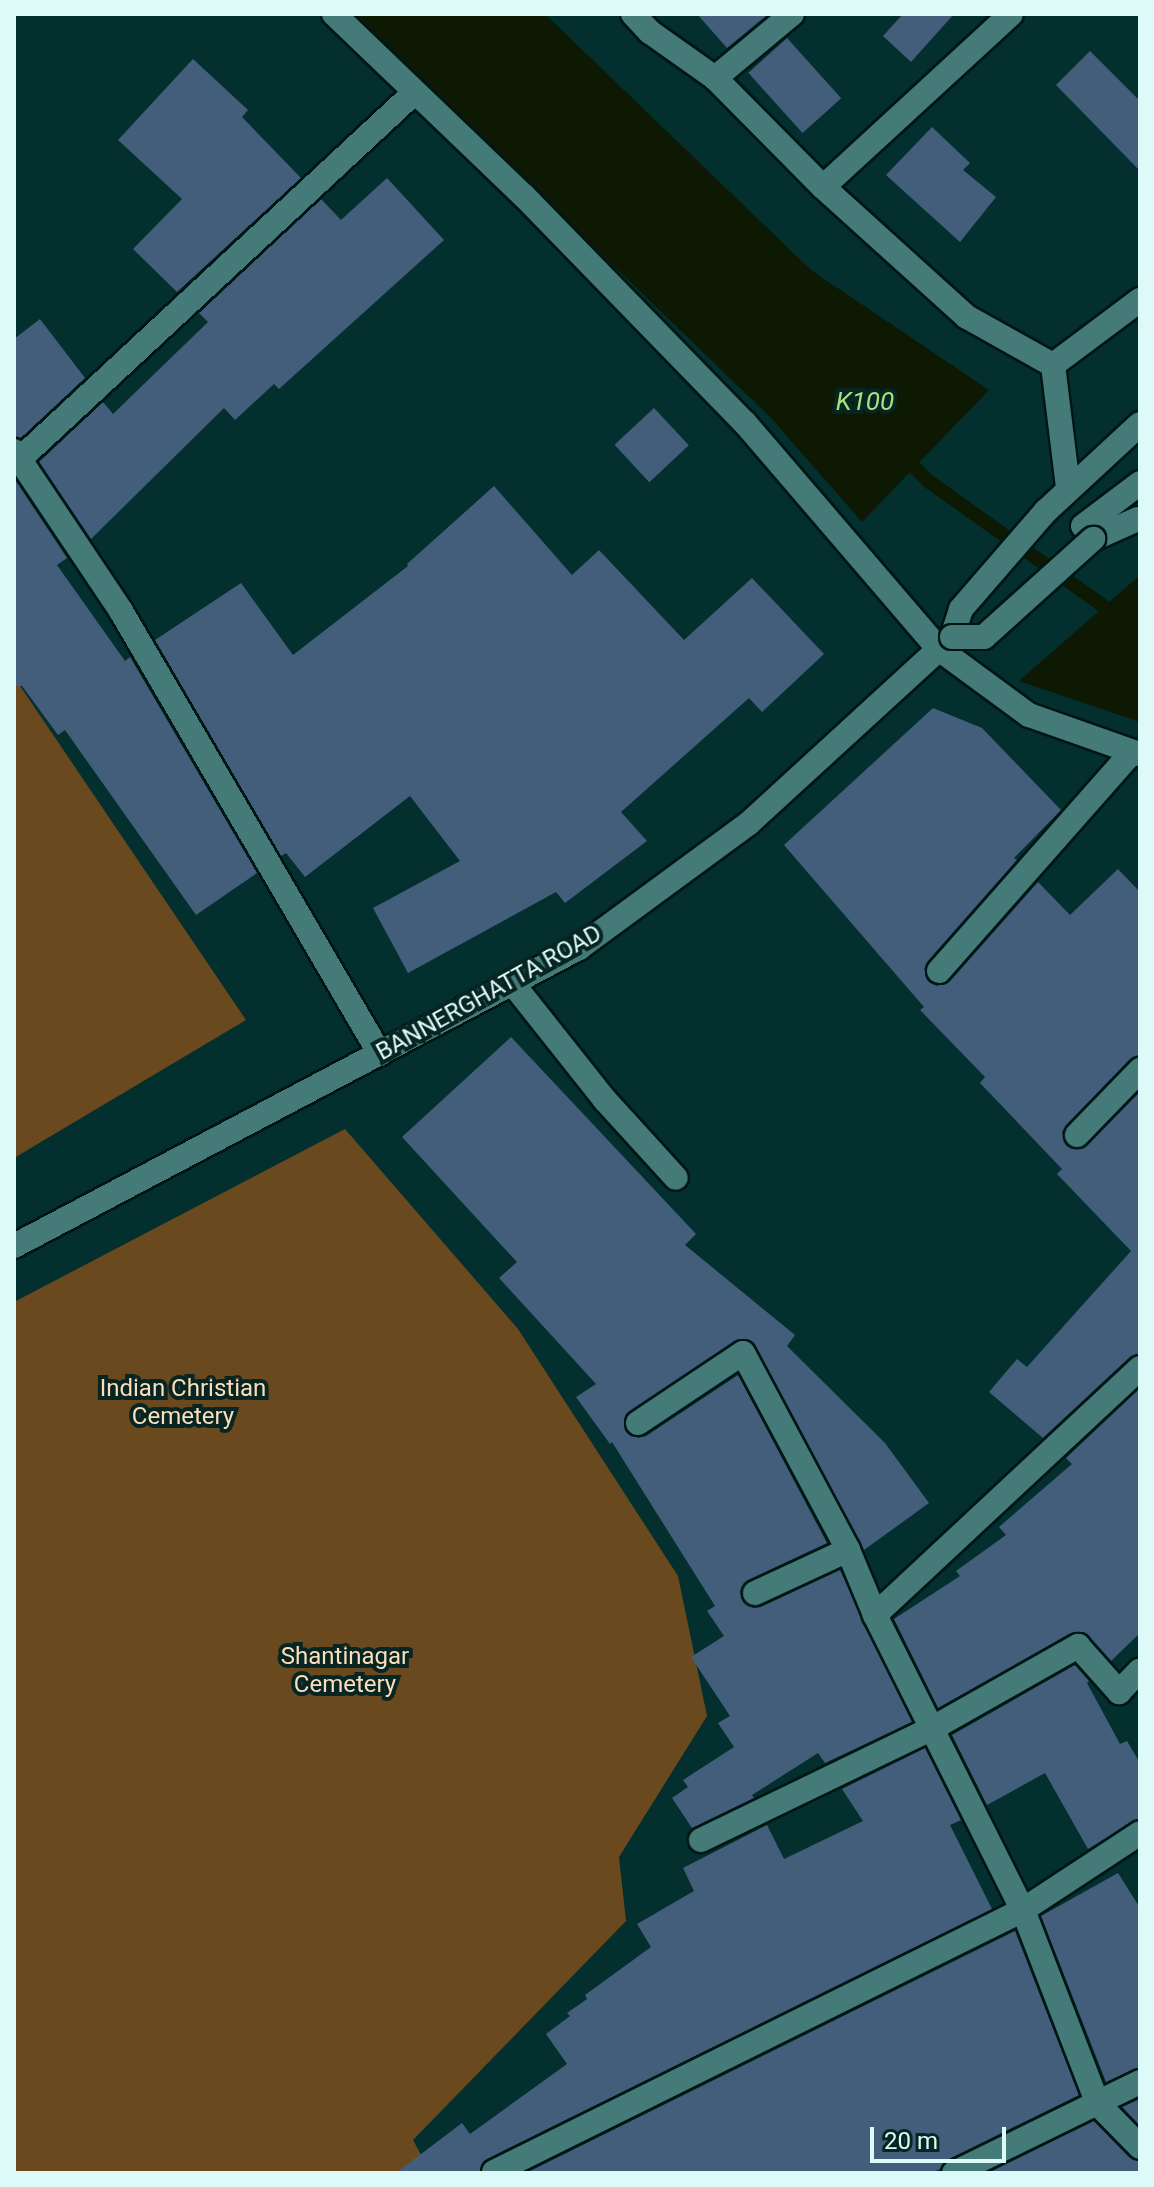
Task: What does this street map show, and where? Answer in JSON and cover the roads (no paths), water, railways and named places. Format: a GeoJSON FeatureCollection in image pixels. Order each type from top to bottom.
{"type":"FeatureCollection","features":[{"type":"Feature","properties":{"kind":"street"},"geometry":{"type":"LineString","coordinates":[[334,14],[524,196],[745,423],[946,643],[1029,715],[1136,753],[939,971]]}},
{"type":"Feature","properties":{"kind":"street"},"geometry":{"type":"LineString","coordinates":[[633,14],[650,32],[715,78],[823,187],[967,317],[1053,365]]}},
{"type":"Feature","properties":{"kind":"street"},"geometry":{"type":"LineString","coordinates":[[715,78],[792,14]]}},
{"type":"Feature","properties":{"kind":"street"},"geometry":{"type":"LineString","coordinates":[[823,187],[1011,14]]}},
{"type":"Feature","properties":{"kind":"street"},"geometry":{"type":"LineString","coordinates":[[380,1054],[121,611],[17,455],[415,92]]}},
{"type":"Feature","properties":{"kind":"street"},"geometry":{"type":"LineString","coordinates":[[1053,365],[1140,300]]}},
{"type":"Feature","properties":{"kind":"street"},"geometry":{"type":"LineString","coordinates":[[1053,365],[1064,491]]}},
{"type":"Feature","properties":{"kind":"street"},"geometry":{"type":"LineString","coordinates":[[946,643],[961,609],[1064,491],[1140,424]]}},
{"type":"Feature","properties":{"kind":"street"},"geometry":{"type":"LineString","coordinates":[[946,643],[984,637],[1140,483]]}},
{"type":"Feature","properties":{"kind":"street"},"geometry":{"type":"LineString","coordinates":[[1088,533],[1139,519]]}},
{"type":"Feature","properties":{"kind":"street","name":"BANNERGHATTA ROAD"},"geometry":{"type":"LineString","coordinates":[[14,1246],[579,948],[748,824],[946,643]]}},
{"type":"Feature","properties":{"kind":"street"},"geometry":{"type":"LineString","coordinates":[[513,984],[605,1100],[676,1178]]}},
{"type":"Feature","properties":{"kind":"street"},"geometry":{"type":"LineString","coordinates":[[1077,1135],[1140,1070]]}},
{"type":"Feature","properties":{"kind":"street"},"geometry":{"type":"LineString","coordinates":[[638,1423],[743,1353],[848,1550],[875,1615],[1023,1910],[1098,2104],[1140,2147]]}},
{"type":"Feature","properties":{"kind":"street"},"geometry":{"type":"LineString","coordinates":[[875,1615],[1140,1368]]}},
{"type":"Feature","properties":{"kind":"street"},"geometry":{"type":"LineString","coordinates":[[755,1593],[848,1550]]}},
{"type":"Feature","properties":{"kind":"street"},"geometry":{"type":"LineString","coordinates":[[701,1840],[933,1728],[1078,1646],[1119,1692],[1140,1670]]}},
{"type":"Feature","properties":{"kind":"street"},"geometry":{"type":"LineString","coordinates":[[494,2172],[1023,1910],[1140,1833]]}},
{"type":"Feature","properties":{"kind":"street"},"geometry":{"type":"LineString","coordinates":[[954,2173],[1140,2082]]}},
{"type":"Feature","properties":{"kind":"water","name":"K100"},"geometry":{"type":"Polygon","coordinates":[[[353,14],[545,14],[811,270],[989,390],[862,522],[771,418],[353,14]]]}},
{"type":"Feature","properties":{"kind":"water"},"geometry":{"type":"Polygon","coordinates":[[[1140,575],[1140,722],[1019,681],[1140,575]]]}},
{"type":"Feature","properties":{"kind":"waterway","name":"K100"},"geometry":{"type":"LineString","coordinates":[[903,456],[928,481],[1140,632]]}},
{"type":"Feature","properties":{"kind":"park label","name":"Indian Christian Cemetery"},"geometry":{"type":"Point","coordinates":[183,1403]}},
{"type":"Feature","properties":{"kind":"park label","name":"Shantinagar Cemetery"},"geometry":{"type":"Point","coordinates":[345,1671]}}]}
